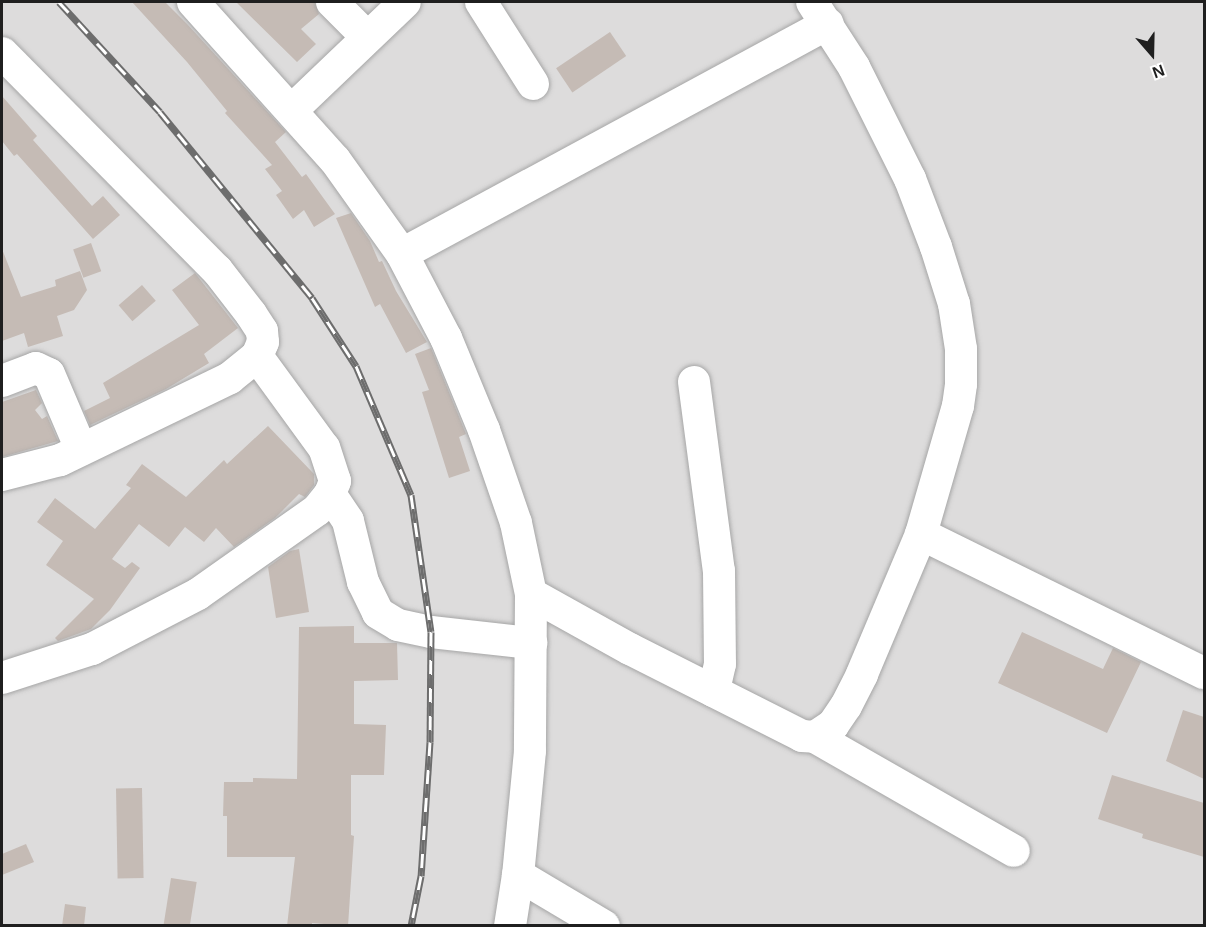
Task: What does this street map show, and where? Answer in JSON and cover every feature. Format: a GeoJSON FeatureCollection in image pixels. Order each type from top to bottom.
{"type":"FeatureCollection","features":[{"type":"Feature","properties":{"kind":"street"},"geometry":{"type":"LineString","coordinates":[[193,2],[292,110],[334,160],[402,254],[446,338],[484,430],[516,523],[531,594],[530,752],[518,875],[510,926]]}},
{"type":"Feature","properties":{"kind":"street"},"geometry":{"type":"LineString","coordinates":[[332,2],[367,37]]}},
{"type":"Feature","properties":{"kind":"street"},"geometry":{"type":"LineString","coordinates":[[292,110],[405,2]]}},
{"type":"Feature","properties":{"kind":"street"},"geometry":{"type":"LineString","coordinates":[[481,2],[533,84]]}},
{"type":"Feature","properties":{"kind":"street"},"geometry":{"type":"LineString","coordinates":[[402,254],[820,13],[854,67],[910,179],[936,247],[954,304],[960,349],[960,399],[921,534],[846,706],[833,725],[815,737]]}},
{"type":"Feature","properties":{"kind":"street"},"geometry":{"type":"LineString","coordinates":[[2,53],[217,270],[262,331],[263,342],[257,356],[230,378],[51,463],[2,474]]}},
{"type":"Feature","properties":{"kind":"street"},"geometry":{"type":"LineString","coordinates":[[2,678],[92,649],[198,594],[317,510],[330,494],[335,481],[324,447],[257,356]]}},
{"type":"Feature","properties":{"kind":"street"},"geometry":{"type":"LineString","coordinates":[[2,381],[36,368],[49,374],[81,449]]}},
{"type":"Feature","properties":{"kind":"street"},"geometry":{"type":"LineString","coordinates":[[694,382],[719,571],[720,664],[714,691]]}},
{"type":"Feature","properties":{"kind":"street"},"geometry":{"type":"LineString","coordinates":[[330,494],[348,521],[363,582],[378,613],[398,625],[431,632],[531,643]]}},
{"type":"Feature","properties":{"kind":"street"},"geometry":{"type":"LineString","coordinates":[[921,534],[1204,673]]}},
{"type":"Feature","properties":{"kind":"street"},"geometry":{"type":"LineString","coordinates":[[531,594],[777,725],[802,736],[815,737],[1014,851]]}},
{"type":"Feature","properties":{"kind":"street"},"geometry":{"type":"LineString","coordinates":[[518,875],[604,926]]}},
{"type":"Feature","properties":{"kind":"shaded area"},"geometry":{"type":"Polygon","coordinates":[[[2,2],[1204,2],[1204,925],[2,925],[2,2]]]}},
{"type":"Feature","properties":{"kind":"building"},"geometry":{"type":"Polygon","coordinates":[[[132,2],[165,2],[188,25],[286,132],[275,142],[302,177],[306,174],[335,214],[314,227],[304,210],[293,219],[276,195],[282,191],[265,169],[272,165],[225,113],[227,111],[187,62],[132,2]]]}},
{"type":"Feature","properties":{"kind":"building"},"geometry":{"type":"Polygon","coordinates":[[[236,2],[315,2],[319,14],[301,29],[316,44],[297,62],[236,2]]]}},
{"type":"Feature","properties":{"kind":"building"},"geometry":{"type":"Polygon","coordinates":[[[610,32],[626,56],[572,92],[556,68],[610,32]]]}},
{"type":"Feature","properties":{"kind":"building"},"geometry":{"type":"Polygon","coordinates":[[[2,96],[37,136],[33,140],[92,206],[103,196],[120,215],[93,239],[17,154],[14,156],[2,141],[2,96]]]}},
{"type":"Feature","properties":{"kind":"building"},"geometry":{"type":"Polygon","coordinates":[[[351,213],[370,241],[379,262],[382,261],[396,291],[427,342],[406,353],[380,304],[375,307],[336,218],[351,213]]]}},
{"type":"Feature","properties":{"kind":"building"},"geometry":{"type":"Polygon","coordinates":[[[91,243],[101,271],[83,278],[73,249],[91,243]]]}},
{"type":"Feature","properties":{"kind":"building"},"geometry":{"type":"Polygon","coordinates":[[[2,249],[21,297],[56,286],[55,280],[80,271],[87,290],[74,310],[57,316],[63,336],[28,347],[24,333],[2,341],[2,249]]]}},
{"type":"Feature","properties":{"kind":"building"},"geometry":{"type":"Polygon","coordinates":[[[195,273],[238,328],[204,354],[209,363],[166,389],[90,425],[84,411],[110,398],[103,383],[199,325],[172,290],[195,273]]]}},
{"type":"Feature","properties":{"kind":"building"},"geometry":{"type":"Polygon","coordinates":[[[142,285],[156,301],[132,321],[119,305],[142,285]]]}},
{"type":"Feature","properties":{"kind":"building"},"geometry":{"type":"Polygon","coordinates":[[[431,348],[466,434],[459,437],[470,471],[449,478],[422,392],[429,390],[415,354],[431,348]]]}},
{"type":"Feature","properties":{"kind":"building"},"geometry":{"type":"Polygon","coordinates":[[[36,390],[42,403],[35,410],[42,419],[47,416],[58,441],[2,457],[2,402],[36,390]]]}},
{"type":"Feature","properties":{"kind":"building"},"geometry":{"type":"Polygon","coordinates":[[[268,426],[314,474],[314,485],[305,497],[299,494],[275,518],[234,547],[216,528],[204,542],[185,527],[169,547],[139,524],[112,559],[125,568],[132,562],[140,568],[110,610],[91,629],[58,641],[55,638],[94,599],[46,565],[63,541],[37,522],[55,498],[95,529],[131,488],[126,485],[142,464],[186,497],[224,460],[227,464],[268,426]]]}},
{"type":"Feature","properties":{"kind":"building"},"geometry":{"type":"Polygon","coordinates":[[[299,549],[309,612],[276,618],[268,567],[290,551],[299,549]]]}},
{"type":"Feature","properties":{"kind":"building"},"geometry":{"type":"Polygon","coordinates":[[[354,626],[354,643],[397,643],[398,680],[354,681],[354,724],[386,725],[384,775],[351,775],[351,835],[354,836],[348,926],[312,923],[312,926],[287,926],[295,857],[227,857],[227,816],[223,816],[224,782],[253,782],[253,778],[297,779],[299,627],[354,626]]]}},
{"type":"Feature","properties":{"kind":"building"},"geometry":{"type":"Polygon","coordinates":[[[1022,632],[1103,669],[1113,648],[1141,662],[1107,733],[998,683],[1022,632]]]}},
{"type":"Feature","properties":{"kind":"building"},"geometry":{"type":"Polygon","coordinates":[[[1183,710],[1204,717],[1204,779],[1166,761],[1183,710]]]}},
{"type":"Feature","properties":{"kind":"building"},"geometry":{"type":"Polygon","coordinates":[[[1112,775],[1204,803],[1204,857],[1142,838],[1143,834],[1098,819],[1112,775]]]}},
{"type":"Feature","properties":{"kind":"building"},"geometry":{"type":"Polygon","coordinates":[[[116,788],[142,788],[144,878],[118,878],[116,788]]]}},
{"type":"Feature","properties":{"kind":"building"},"geometry":{"type":"Polygon","coordinates":[[[26,844],[34,862],[2,875],[2,854],[26,844]]]}},
{"type":"Feature","properties":{"kind":"building"},"geometry":{"type":"Polygon","coordinates":[[[171,878],[197,882],[190,926],[163,926],[171,878]]]}},
{"type":"Feature","properties":{"kind":"building"},"geometry":{"type":"Polygon","coordinates":[[[65,904],[86,907],[84,926],[62,926],[65,904]]]}},
{"type":"Feature","properties":{"kind":"railway"},"geometry":{"type":"LineString","coordinates":[[59,2],[160,112],[312,298],[356,366],[411,495],[431,632],[430,742],[421,876],[411,926]]}}]}
